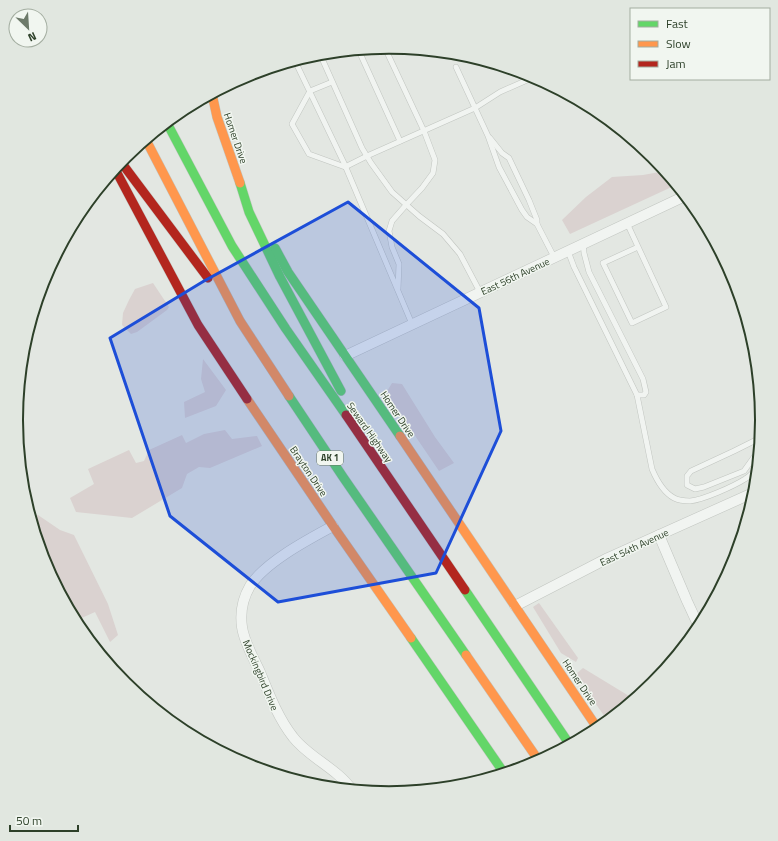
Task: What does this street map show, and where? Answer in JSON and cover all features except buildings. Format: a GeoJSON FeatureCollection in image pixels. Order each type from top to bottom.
{"type":"FeatureCollection","features":[{"type":"Feature","properties":{"kind":"main road","name":"Homer Drive"},"geometry":{"type":"LineString","coordinates":[[213,100],[217,117],[240,183],[288,272],[594,723]]}},
{"type":"Feature","properties":{"kind":"main road","name":"Seward Highway"},"geometry":{"type":"LineString","coordinates":[[169,128],[232,246],[286,329],[567,740]]}},
{"type":"Feature","properties":{"kind":"main road","name":"AK 1"},"geometry":{"type":"LineString","coordinates":[[148,145],[240,321],[343,477],[536,756]]}},
{"type":"Feature","properties":{"kind":"main road"},"geometry":{"type":"LineString","coordinates":[[125,167],[240,321]]}},
{"type":"Feature","properties":{"kind":"main road","name":"Brayton Drive"},"geometry":{"type":"LineString","coordinates":[[118,175],[198,325],[333,526],[501,769]]}},
{"type":"Feature","properties":{"kind":"main road"},"geometry":{"type":"LineString","coordinates":[[240,183],[249,212],[280,277],[383,469]]}},
{"type":"Feature","properties":{"kind":"street","name":"East 56th Avenue"},"geometry":{"type":"LineString","coordinates":[[345,356],[679,199]]}},
{"type":"Feature","properties":{"kind":"street","name":"East 54th Avenue"},"geometry":{"type":"LineString","coordinates":[[515,606],[608,558],[747,495]]}},
{"type":"Feature","properties":{"kind":"street","name":"Mockingbird Drive"},"geometry":{"type":"LineString","coordinates":[[333,526],[299,545],[273,563],[258,576],[250,586],[244,600],[241,613],[242,628],[247,643],[280,717],[293,738],[346,784]]}},
{"type":"Feature","properties":{"kind":"street"},"geometry":{"type":"LineString","coordinates":[[659,535],[696,619]]}},
{"type":"Feature","properties":{"kind":"lane"},"geometry":{"type":"LineString","coordinates":[[388,54],[424,130],[436,160],[433,174],[392,221],[390,231],[392,247],[399,264],[398,290]]}},
{"type":"Feature","properties":{"kind":"lane"},"geometry":{"type":"LineString","coordinates":[[361,56],[400,141]]}},
{"type":"Feature","properties":{"kind":"lane"},"geometry":{"type":"LineString","coordinates":[[323,61],[367,156],[392,192],[419,216],[443,234],[460,254],[480,292]]}},
{"type":"Feature","properties":{"kind":"lane"},"geometry":{"type":"LineString","coordinates":[[298,66],[345,167],[412,324]]}},
{"type":"Feature","properties":{"kind":"lane"},"geometry":{"type":"LineString","coordinates":[[456,67],[488,136],[499,167],[522,210],[527,217],[537,224]]}},
{"type":"Feature","properties":{"kind":"lane"},"geometry":{"type":"LineString","coordinates":[[332,82],[310,91],[292,124],[309,154],[345,167],[475,108],[500,92],[526,81]]}},
{"type":"Feature","properties":{"kind":"lane"},"geometry":{"type":"LineString","coordinates":[[488,136],[502,153],[509,158],[529,200],[537,220],[537,224],[554,257]]}},
{"type":"Feature","properties":{"kind":"lane"},"geometry":{"type":"LineString","coordinates":[[627,223],[666,307],[632,323],[603,263],[638,247]]}},
{"type":"Feature","properties":{"kind":"lane"},"geometry":{"type":"LineString","coordinates":[[583,243],[589,272],[643,379],[646,392],[644,395],[637,395]]}},
{"type":"Feature","properties":{"kind":"lane"},"geometry":{"type":"LineString","coordinates":[[568,251],[574,267],[637,395],[652,469],[664,491],[676,499],[689,501],[703,498],[746,479],[751,475]]}},
{"type":"Feature","properties":{"kind":"lane"},"geometry":{"type":"LineString","coordinates":[[753,460],[744,471],[704,487],[694,489],[687,485],[687,476],[691,471],[754,441]]}},
{"type":"Feature","properties":{"kind":"highlighted area"},"geometry":{"type":"Polygon","coordinates":[[[348,202],[479,308],[501,431],[436,573],[278,602],[170,516],[110,338],[204,281],[348,202]]]}},
{"type":"Feature","properties":{"kind":"shaded area"},"geometry":{"type":"Polygon","coordinates":[[[658,172],[671,187],[570,234],[562,220],[586,197],[612,177],[658,172]]]}},
{"type":"Feature","properties":{"kind":"shaded area"},"geometry":{"type":"Polygon","coordinates":[[[153,283],[169,307],[137,332],[131,334],[122,325],[123,313],[135,289],[153,283]]]}},
{"type":"Feature","properties":{"kind":"shaded area"},"geometry":{"type":"Polygon","coordinates":[[[203,359],[226,390],[216,406],[185,418],[184,402],[205,392],[201,379],[203,359]]]}},
{"type":"Feature","properties":{"kind":"shaded area"},"geometry":{"type":"Polygon","coordinates":[[[392,383],[402,384],[435,437],[454,463],[439,471],[386,393],[392,383]]]}},
{"type":"Feature","properties":{"kind":"shaded area"},"geometry":{"type":"Polygon","coordinates":[[[225,430],[232,439],[257,436],[262,446],[210,468],[199,467],[187,474],[182,488],[132,518],[76,512],[70,498],[94,484],[88,469],[129,450],[136,463],[144,461],[149,450],[182,435],[186,443],[204,434],[225,430]]]}},
{"type":"Feature","properties":{"kind":"shaded area"},"geometry":{"type":"Polygon","coordinates":[[[38,515],[60,530],[74,535],[108,604],[118,635],[110,642],[95,612],[81,618],[72,603],[51,561],[35,516],[38,515]]]}},
{"type":"Feature","properties":{"kind":"shaded area"},"geometry":{"type":"Polygon","coordinates":[[[539,603],[578,658],[576,662],[561,653],[533,607],[539,603]]]}},
{"type":"Feature","properties":{"kind":"shaded area"},"geometry":{"type":"Polygon","coordinates":[[[583,668],[630,696],[605,716],[575,675],[583,668]]]}},
{"type":"Feature","properties":{"kind":"traffic: fast"},"geometry":{"type":"LineString","coordinates":[[169,128],[232,246],[286,329],[346,415]]}},
{"type":"Feature","properties":{"kind":"traffic: fast"},"geometry":{"type":"LineString","coordinates":[[240,183],[249,212],[280,277],[341,391]]}},
{"type":"Feature","properties":{"kind":"traffic: fast"},"geometry":{"type":"LineString","coordinates":[[275,248],[288,272],[400,436]]}},
{"type":"Feature","properties":{"kind":"traffic: fast"},"geometry":{"type":"LineString","coordinates":[[289,396],[466,655]]}},
{"type":"Feature","properties":{"kind":"traffic: fast"},"geometry":{"type":"LineString","coordinates":[[465,590],[567,740]]}},
{"type":"Feature","properties":{"kind":"traffic: fast"},"geometry":{"type":"LineString","coordinates":[[411,638],[501,769]]}},
{"type":"Feature","properties":{"kind":"traffic: slow"},"geometry":{"type":"LineString","coordinates":[[213,100],[217,117],[240,183]]}},
{"type":"Feature","properties":{"kind":"traffic: slow"},"geometry":{"type":"LineString","coordinates":[[148,145],[240,321],[289,396]]}},
{"type":"Feature","properties":{"kind":"traffic: slow"},"geometry":{"type":"LineString","coordinates":[[247,399],[411,638]]}},
{"type":"Feature","properties":{"kind":"traffic: slow"},"geometry":{"type":"LineString","coordinates":[[400,436],[594,723]]}},
{"type":"Feature","properties":{"kind":"traffic: slow"},"geometry":{"type":"LineString","coordinates":[[466,655],[536,756]]}},
{"type":"Feature","properties":{"kind":"traffic: jam"},"geometry":{"type":"LineString","coordinates":[[125,167],[208,278]]}},
{"type":"Feature","properties":{"kind":"traffic: jam"},"geometry":{"type":"LineString","coordinates":[[118,175],[198,325],[247,399]]}},
{"type":"Feature","properties":{"kind":"traffic: jam"},"geometry":{"type":"LineString","coordinates":[[346,415],[465,590]]}}]}
